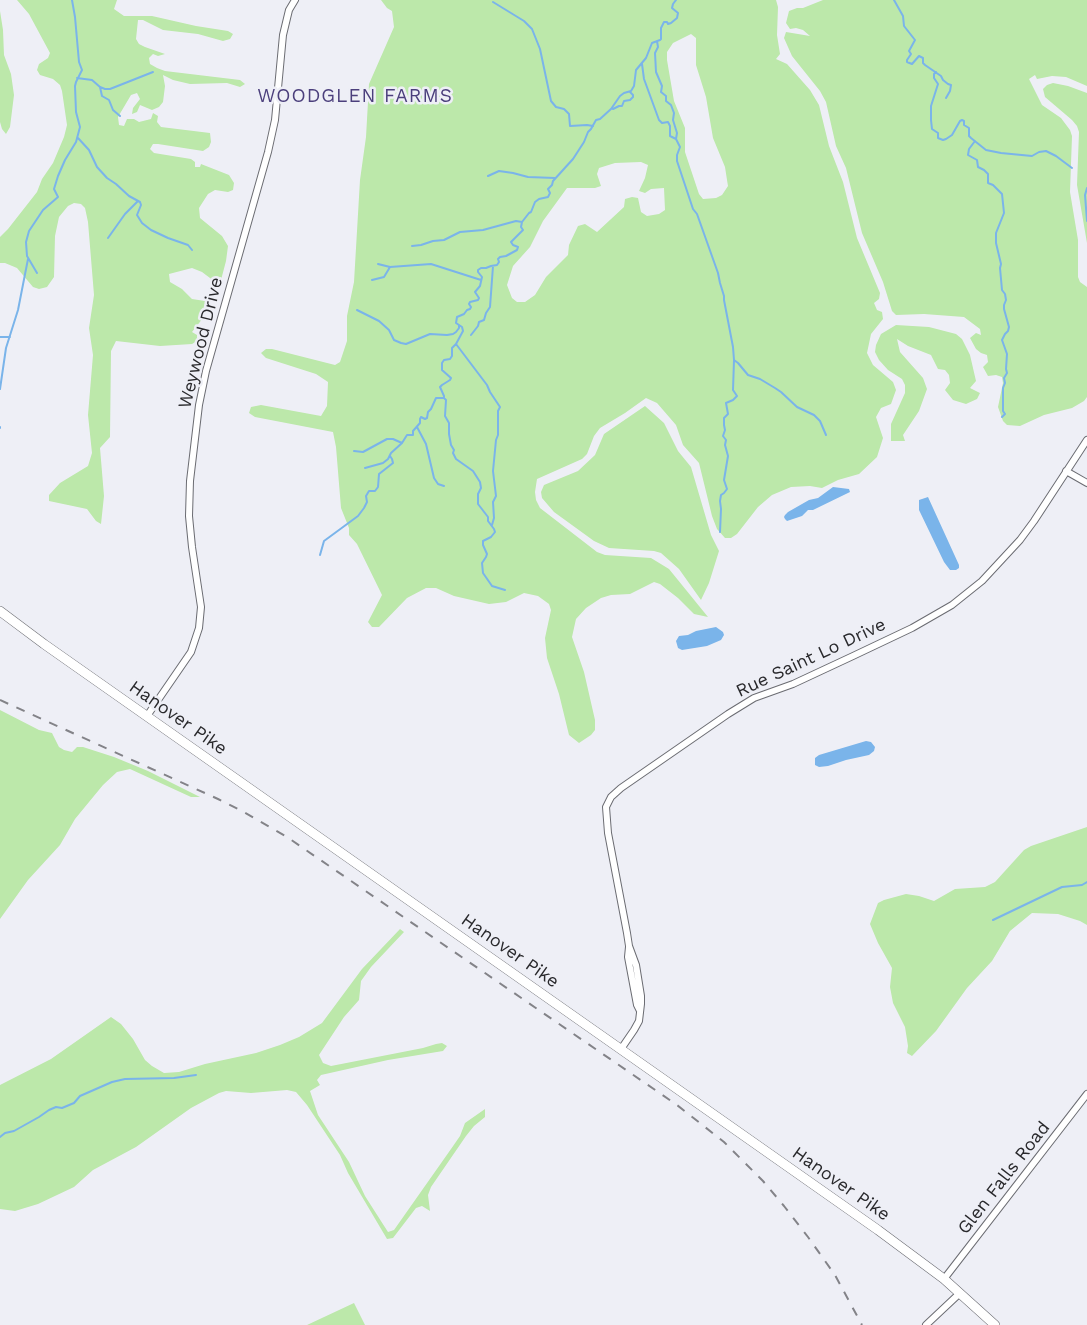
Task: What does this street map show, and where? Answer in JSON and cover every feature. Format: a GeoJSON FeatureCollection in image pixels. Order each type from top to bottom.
{"type":"FeatureCollection","features":[{"type":"Feature","properties":{"kind":"highway","name":"Hanover Pike"},"geometry":{"type":"LineString","coordinates":[[0,611],[878,1230],[944,1279],[995,1325]]}},
{"type":"Feature","properties":{"kind":"street","name":"Weywood Drive"},"geometry":{"type":"LineString","coordinates":[[147,716],[191,652],[199,628],[201,607],[192,548],[190,516],[190,481],[199,405],[206,371],[268,152],[274,120],[283,35],[289,10],[295,0]]}},
{"type":"Feature","properties":{"kind":"street","name":"Rue Saint Lo Drive"},"geometry":{"type":"LineString","coordinates":[[621,1049],[639,1021],[642,1004],[636,965],[629,946],[608,833],[606,807],[610,797],[728,714],[754,698],[793,684],[844,661],[912,628],[952,605],[982,580],[1020,540],[1034,522],[1087,440]]}},
{"type":"Feature","properties":{"kind":"street"},"geometry":{"type":"LineString","coordinates":[[1066,471],[1087,483]]}},
{"type":"Feature","properties":{"kind":"street","name":"Glen Falls Road"},"geometry":{"type":"LineString","coordinates":[[944,1279],[1087,1094]]}},
{"type":"Feature","properties":{"kind":"street"},"geometry":{"type":"LineString","coordinates":[[926,1325],[960,1293]]}},
{"type":"Feature","properties":{"kind":"green space"},"geometry":{"type":"Polygon","coordinates":[[[17,0],[117,0],[114,9],[124,16],[152,16],[228,31],[233,34],[230,39],[223,41],[198,34],[163,30],[143,20],[138,20],[136,39],[139,44],[165,54],[158,56],[153,54],[149,58],[150,64],[157,68],[165,71],[240,80],[245,84],[240,87],[227,83],[190,84],[173,80],[163,75],[165,86],[163,102],[159,107],[152,110],[140,105],[137,112],[132,114],[133,108],[140,99],[137,93],[131,95],[118,117],[119,125],[124,126],[127,119],[134,119],[139,122],[151,119],[153,113],[158,116],[157,122],[161,127],[210,133],[211,142],[209,147],[203,151],[158,144],[153,144],[150,149],[154,153],[191,159],[195,162],[195,167],[200,167],[201,164],[229,175],[234,183],[233,190],[228,192],[215,190],[208,194],[199,208],[200,218],[222,236],[228,246],[221,280],[214,281],[202,272],[192,268],[169,274],[170,282],[182,289],[192,299],[205,301],[203,318],[192,332],[197,335],[197,341],[192,344],[160,346],[116,341],[111,351],[110,437],[100,448],[104,496],[101,524],[96,521],[87,509],[49,501],[49,495],[60,483],[88,466],[92,453],[88,415],[93,355],[89,328],[94,295],[88,222],[85,208],[81,204],[74,203],[68,206],[59,217],[55,236],[54,277],[47,287],[39,289],[33,287],[17,268],[0,263],[0,237],[37,192],[42,179],[53,163],[67,125],[60,85],[53,79],[40,75],[37,70],[39,64],[48,58],[50,53],[29,14],[17,0]]]}},
{"type":"Feature","properties":{"kind":"green space"},"geometry":{"type":"Polygon","coordinates":[[[381,0],[776,0],[778,7],[777,35],[780,54],[776,59],[787,64],[810,90],[819,105],[829,146],[843,182],[857,238],[880,293],[879,299],[874,303],[877,310],[882,312],[883,319],[871,334],[867,353],[873,365],[893,382],[896,390],[891,404],[881,408],[876,417],[883,438],[877,457],[859,474],[838,480],[822,488],[810,486],[791,487],[772,495],[758,507],[737,534],[731,538],[725,538],[717,529],[712,516],[699,463],[683,445],[676,425],[657,403],[646,398],[600,428],[594,436],[587,454],[582,459],[537,479],[535,492],[540,508],[597,552],[605,555],[651,558],[669,569],[708,617],[694,614],[678,598],[660,584],[654,582],[630,594],[611,595],[601,598],[586,608],[576,619],[572,637],[584,672],[595,720],[595,730],[579,743],[569,735],[559,694],[547,658],[545,638],[551,610],[549,604],[538,596],[524,593],[506,602],[489,604],[454,596],[436,588],[426,588],[407,598],[379,627],[372,627],[368,622],[382,595],[357,544],[349,535],[349,528],[341,508],[333,432],[255,417],[249,413],[251,407],[261,405],[321,416],[327,406],[328,382],[316,374],[266,358],[261,353],[266,349],[272,349],[335,365],[340,362],[347,341],[347,316],[354,282],[360,180],[366,137],[369,84],[394,27],[392,11],[381,0]],[[691,34],[673,43],[667,52],[667,60],[674,101],[685,128],[685,152],[699,194],[703,199],[716,198],[722,195],[728,186],[725,167],[713,138],[706,97],[696,65],[696,38],[691,34]],[[641,162],[615,163],[599,168],[597,174],[601,186],[595,188],[567,188],[543,221],[530,247],[513,266],[507,285],[512,298],[517,302],[525,302],[535,295],[546,277],[568,255],[569,245],[578,226],[585,224],[597,232],[624,207],[625,199],[632,197],[638,198],[641,212],[647,216],[659,214],[665,210],[664,188],[651,189],[645,193],[639,191],[648,165],[641,162]]]}},
{"type":"Feature","properties":{"kind":"green space"},"geometry":{"type":"Polygon","coordinates":[[[823,0],[1087,0],[1087,86],[1066,77],[1052,76],[1037,79],[1035,75],[1029,79],[1042,105],[1061,118],[1072,136],[1070,192],[1078,240],[1078,277],[1080,282],[1087,287],[1087,397],[1084,401],[1072,408],[1044,415],[1020,426],[1007,425],[1003,421],[998,407],[1003,383],[1002,377],[996,375],[988,376],[983,367],[988,362],[987,355],[976,349],[970,338],[976,333],[981,335],[980,329],[964,317],[924,314],[896,315],[892,311],[883,282],[862,233],[846,168],[836,146],[826,102],[820,91],[792,56],[784,38],[786,32],[810,36],[803,30],[790,29],[786,23],[789,11],[823,0]]]}},
{"type":"Feature","properties":{"kind":"green space"},"geometry":{"type":"Polygon","coordinates":[[[0,11],[4,55],[11,74],[14,95],[10,127],[6,134],[0,122],[0,11]]]}},
{"type":"Feature","properties":{"kind":"green space"},"geometry":{"type":"Polygon","coordinates":[[[1053,83],[1087,93],[1087,243],[1077,185],[1079,132],[1072,120],[1045,97],[1043,89],[1053,83]]]}},
{"type":"Feature","properties":{"kind":"green space"},"geometry":{"type":"Polygon","coordinates":[[[896,325],[929,327],[956,334],[962,339],[970,355],[976,381],[970,388],[980,393],[977,399],[966,404],[953,400],[945,390],[950,383],[949,375],[945,370],[938,369],[931,355],[908,346],[897,339],[900,352],[923,378],[927,389],[919,411],[903,435],[905,441],[891,441],[891,424],[905,393],[905,385],[902,379],[888,370],[875,352],[881,334],[896,325]]]}},
{"type":"Feature","properties":{"kind":"green space"},"geometry":{"type":"Polygon","coordinates":[[[645,406],[664,423],[678,451],[691,467],[711,535],[719,551],[709,583],[701,600],[679,569],[661,553],[609,548],[594,541],[554,512],[542,498],[541,492],[544,485],[578,471],[595,455],[604,434],[645,406]]]}},
{"type":"Feature","properties":{"kind":"green space"},"geometry":{"type":"Polygon","coordinates":[[[0,710],[39,730],[52,733],[59,747],[64,750],[72,752],[77,747],[83,747],[114,757],[148,771],[200,797],[191,797],[130,769],[117,772],[103,785],[75,819],[60,845],[28,880],[0,919],[0,710]]]}},
{"type":"Feature","properties":{"kind":"green space"},"geometry":{"type":"Polygon","coordinates":[[[1087,827],[1087,925],[1058,914],[1032,913],[1010,931],[992,961],[967,988],[936,1031],[912,1056],[907,1053],[908,1046],[905,1027],[893,1003],[890,987],[892,968],[870,924],[878,903],[906,894],[934,901],[955,889],[985,887],[995,882],[1024,850],[1087,827]]]}},
{"type":"Feature","properties":{"kind":"green space"},"geometry":{"type":"Polygon","coordinates":[[[400,929],[404,932],[371,967],[361,981],[359,1000],[344,1017],[319,1055],[323,1063],[331,1066],[436,1044],[442,1043],[447,1046],[443,1051],[388,1060],[321,1075],[317,1080],[320,1085],[310,1091],[318,1115],[349,1162],[365,1196],[388,1232],[394,1230],[460,1136],[465,1123],[485,1109],[485,1117],[466,1136],[431,1187],[428,1195],[430,1211],[422,1206],[416,1208],[393,1238],[387,1239],[348,1173],[340,1155],[307,1105],[296,1092],[287,1090],[251,1093],[226,1091],[219,1093],[191,1108],[136,1147],[93,1170],[74,1187],[38,1204],[15,1211],[0,1209],[0,1085],[51,1059],[111,1017],[121,1024],[133,1039],[145,1060],[164,1073],[179,1072],[205,1064],[256,1053],[280,1045],[299,1037],[322,1023],[362,969],[400,929]]]}},
{"type":"Feature","properties":{"kind":"green space"},"geometry":{"type":"Polygon","coordinates":[[[354,1303],[365,1325],[307,1325],[354,1303]]]}},
{"type":"Feature","properties":{"kind":"water"},"geometry":{"type":"Polygon","coordinates":[[[833,487],[849,489],[850,492],[813,510],[808,510],[802,516],[787,521],[785,519],[784,517],[788,512],[809,500],[818,498],[833,487]]]}},
{"type":"Feature","properties":{"kind":"water"},"geometry":{"type":"Polygon","coordinates":[[[928,497],[959,565],[959,568],[956,570],[950,570],[944,562],[919,510],[919,500],[928,497]]]}},
{"type":"Feature","properties":{"kind":"water"},"geometry":{"type":"Polygon","coordinates":[[[716,627],[723,632],[724,635],[721,640],[707,646],[682,650],[678,648],[676,641],[679,636],[716,627]]]}},
{"type":"Feature","properties":{"kind":"water"},"geometry":{"type":"Polygon","coordinates":[[[866,741],[871,742],[875,747],[874,751],[869,755],[828,766],[819,767],[815,765],[815,758],[819,755],[866,741]]]}},
{"type":"Feature","properties":{"kind":"waterway"},"geometry":{"type":"LineString","coordinates":[[37,273],[27,256],[26,242],[29,231],[43,210],[58,197],[54,189],[58,176],[76,142],[80,127],[76,112],[75,86],[82,70],[79,62],[72,0]]}},
{"type":"Feature","properties":{"kind":"waterway"},"geometry":{"type":"LineString","coordinates":[[505,590],[492,586],[483,573],[482,563],[487,554],[483,541],[491,537],[495,532],[488,521],[488,517],[478,504],[478,494],[481,488],[480,482],[473,471],[456,459],[453,453],[449,423],[445,416],[446,400],[440,387],[451,378],[442,370],[442,363],[452,356],[452,348],[463,331],[462,327],[456,323],[457,317],[470,309],[470,302],[479,298],[475,292],[480,286],[482,277],[478,270],[497,265],[500,257],[517,250],[518,247],[511,242],[523,230],[521,227],[522,222],[531,212],[535,202],[548,197],[550,193],[548,189],[573,159],[596,120],[600,119],[611,109],[620,96],[631,91],[634,86],[636,70],[646,58],[652,43],[661,39],[661,28],[664,22],[668,24],[677,18],[678,13],[672,8],[676,0]]}},
{"type":"Feature","properties":{"kind":"waterway"},"geometry":{"type":"LineString","coordinates":[[894,0],[903,16],[904,26],[915,40],[909,51],[911,54],[907,62],[912,64],[919,56],[923,58],[925,65],[951,85],[946,98]]}},
{"type":"Feature","properties":{"kind":"waterway"},"geometry":{"type":"LineString","coordinates":[[493,2],[524,21],[532,29],[540,49],[551,101],[556,107],[564,109],[569,114],[570,126],[593,126]]}},
{"type":"Feature","properties":{"kind":"waterway"},"geometry":{"type":"LineString","coordinates":[[657,41],[658,47],[655,53],[656,72],[662,86],[661,92],[666,96],[666,101],[671,105],[674,113],[673,120],[677,133],[676,139],[680,147],[677,161],[718,273],[733,347],[733,390],[737,396],[726,403],[728,414],[724,418],[725,430],[723,436],[726,440],[725,445],[728,456],[724,480],[727,489],[721,495],[720,501],[720,532]]}},
{"type":"Feature","properties":{"kind":"waterway"},"geometry":{"type":"LineString","coordinates":[[642,64],[644,79],[659,120],[662,123],[668,122],[670,136],[676,139]]}},
{"type":"Feature","properties":{"kind":"waterway"},"geometry":{"type":"LineString","coordinates":[[77,78],[92,80],[100,87],[110,89],[153,72]]}},
{"type":"Feature","properties":{"kind":"waterway"},"geometry":{"type":"LineString","coordinates":[[936,72],[934,78],[938,84],[931,106],[931,120],[932,129],[938,133],[938,138],[943,140],[952,135],[962,120],[964,125],[969,128],[969,136],[986,150],[1032,156],[1046,151],[1072,168]]}},
{"type":"Feature","properties":{"kind":"waterway"},"geometry":{"type":"LineString","coordinates":[[100,87],[102,96],[109,100],[113,110],[120,116]]}},
{"type":"Feature","properties":{"kind":"waterway"},"geometry":{"type":"LineString","coordinates":[[613,109],[622,106],[624,101],[630,100],[633,97],[630,92]]}},
{"type":"Feature","properties":{"kind":"waterway"},"geometry":{"type":"LineString","coordinates":[[78,138],[89,150],[97,167],[107,178],[129,196],[140,202],[141,205],[137,215],[142,223],[151,230],[188,245],[192,250]]}},
{"type":"Feature","properties":{"kind":"waterway"},"geometry":{"type":"LineString","coordinates":[[975,141],[969,149],[968,155],[977,160],[978,167],[988,174],[988,183],[993,185],[1002,194],[1004,213],[996,233],[996,243],[1001,264],[1002,290],[1006,300],[1004,309],[1009,327],[1002,340],[1007,354],[1007,373],[1004,378],[1003,388],[1003,411],[1005,414],[1002,417]]}},
{"type":"Feature","properties":{"kind":"waterway"},"geometry":{"type":"LineString","coordinates":[[488,176],[499,171],[528,177],[555,178]]}},
{"type":"Feature","properties":{"kind":"waterway"},"geometry":{"type":"LineString","coordinates":[[1087,188],[1085,195],[1087,221]]}},
{"type":"Feature","properties":{"kind":"waterway"},"geometry":{"type":"LineString","coordinates":[[108,238],[125,214],[138,201]]}},
{"type":"Feature","properties":{"kind":"waterway"},"geometry":{"type":"LineString","coordinates":[[412,246],[444,240],[460,232],[483,230],[516,221],[522,222]]}},
{"type":"Feature","properties":{"kind":"waterway"},"geometry":{"type":"LineString","coordinates":[[0,389],[6,348],[18,310],[28,259]]}},
{"type":"Feature","properties":{"kind":"waterway"},"geometry":{"type":"LineString","coordinates":[[378,264],[390,267],[431,264],[481,280]]}},
{"type":"Feature","properties":{"kind":"waterway"},"geometry":{"type":"LineString","coordinates":[[471,335],[479,322],[484,320],[490,307],[493,266]]}},
{"type":"Feature","properties":{"kind":"waterway"},"geometry":{"type":"LineString","coordinates":[[372,280],[384,277],[390,267]]}},
{"type":"Feature","properties":{"kind":"waterway"},"geometry":{"type":"LineString","coordinates":[[357,310],[379,321],[389,330],[394,340],[406,344],[430,334],[453,334],[459,328],[459,325]]}},
{"type":"Feature","properties":{"kind":"waterway"},"geometry":{"type":"LineString","coordinates":[[0,337],[10,337]]}},
{"type":"Feature","properties":{"kind":"waterway"},"geometry":{"type":"LineString","coordinates":[[456,344],[487,385],[500,407],[498,411],[498,435],[493,471],[496,496],[493,502],[494,518],[492,525]]}},
{"type":"Feature","properties":{"kind":"waterway"},"geometry":{"type":"LineString","coordinates":[[734,360],[748,375],[760,379],[775,388],[797,407],[814,415],[820,421],[826,435]]}},
{"type":"Feature","properties":{"kind":"waterway"},"geometry":{"type":"LineString","coordinates":[[365,468],[383,463],[388,459],[407,435],[413,435],[413,431],[420,423],[421,417],[427,418],[428,412],[436,398],[444,398]]}},
{"type":"Feature","properties":{"kind":"waterway"},"geometry":{"type":"LineString","coordinates":[[417,427],[426,444],[434,478],[438,484],[444,486]]}},
{"type":"Feature","properties":{"kind":"waterway"},"geometry":{"type":"LineString","coordinates":[[354,451],[363,452],[387,439],[393,439],[402,443]]}},
{"type":"Feature","properties":{"kind":"waterway"},"geometry":{"type":"LineString","coordinates":[[320,555],[324,541],[358,516],[364,508],[369,491],[375,491],[378,487],[379,474],[393,463],[390,456]]}},
{"type":"Feature","properties":{"kind":"waterway"},"geometry":{"type":"LineString","coordinates":[[993,920],[1062,887],[1082,885],[1087,882]]}},
{"type":"Feature","properties":{"kind":"waterway"},"geometry":{"type":"LineString","coordinates":[[0,1137],[5,1133],[14,1131],[49,1110],[56,1107],[62,1108],[74,1103],[80,1096],[112,1082],[125,1079],[174,1078],[196,1075]]}},
{"type":"Feature","properties":{"kind":"railway"},"geometry":{"type":"LineString","coordinates":[[0,700],[218,799],[287,837],[677,1105],[724,1142],[763,1181],[808,1237],[835,1275],[862,1325]]}},
{"type":"Feature","properties":{"kind":"district","name":"WOODGLEN FARMS"},"geometry":{"type":"Point","coordinates":[355,96]}}]}
